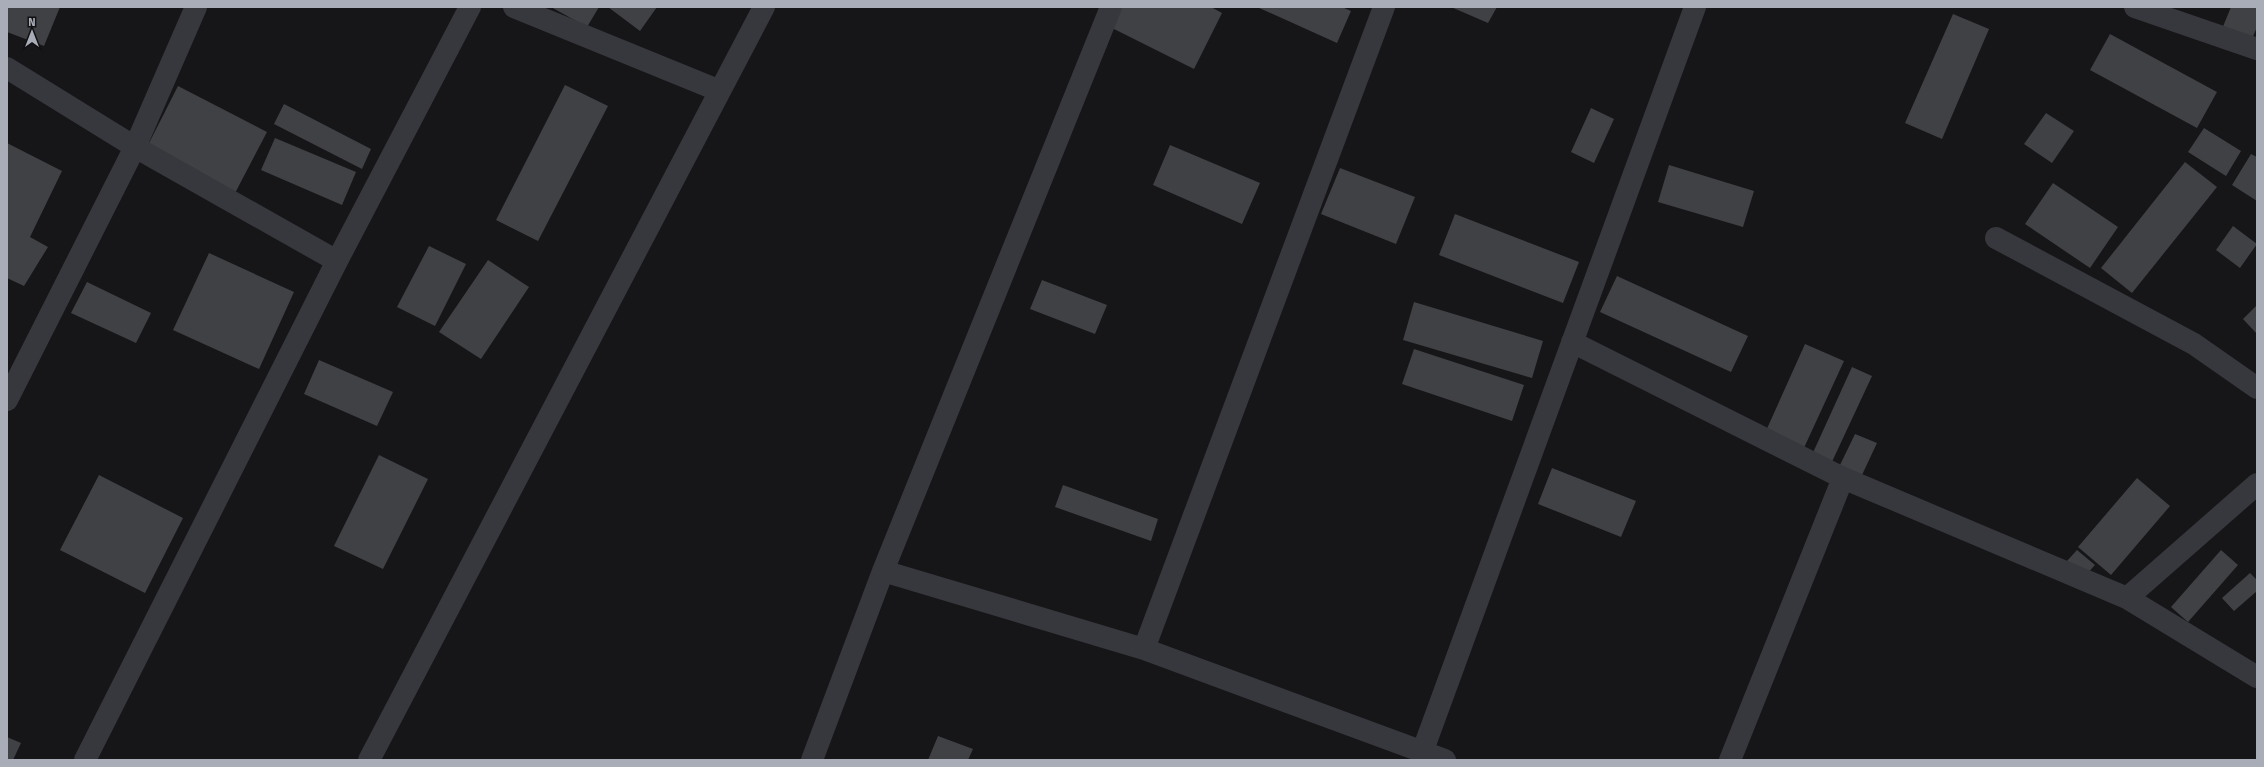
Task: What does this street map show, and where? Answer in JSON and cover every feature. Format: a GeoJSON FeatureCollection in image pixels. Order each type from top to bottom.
{"type":"FeatureCollection","features":[{"type":"Feature","properties":{"kind":"street"},"geometry":{"type":"LineString","coordinates":[[7,400],[135,147],[196,7]]}},
{"type":"Feature","properties":{"kind":"street"},"geometry":{"type":"LineString","coordinates":[[85,760],[337,261],[470,7]]}},
{"type":"Feature","properties":{"kind":"street"},"geometry":{"type":"LineString","coordinates":[[514,7],[720,91]]}},
{"type":"Feature","properties":{"kind":"street"},"geometry":{"type":"LineString","coordinates":[[369,760],[764,7]]}},
{"type":"Feature","properties":{"kind":"street"},"geometry":{"type":"LineString","coordinates":[[812,760],[883,571],[1111,7]]}},
{"type":"Feature","properties":{"kind":"street"},"geometry":{"type":"LineString","coordinates":[[1144,649],[1384,7]]}},
{"type":"Feature","properties":{"kind":"street"},"geometry":{"type":"LineString","coordinates":[[1423,750],[1695,7]]}},
{"type":"Feature","properties":{"kind":"street"},"geometry":{"type":"LineString","coordinates":[[2135,7],[2257,49]]}},
{"type":"Feature","properties":{"kind":"street"},"geometry":{"type":"LineString","coordinates":[[7,68],[135,147],[337,261]]}},
{"type":"Feature","properties":{"kind":"street"},"geometry":{"type":"LineString","coordinates":[[1996,238],[2194,344],[2257,388]]}},
{"type":"Feature","properties":{"kind":"street"},"geometry":{"type":"LineString","coordinates":[[1572,342],[1843,478],[2127,598],[2257,677]]}},
{"type":"Feature","properties":{"kind":"street"},"geometry":{"type":"LineString","coordinates":[[1730,760],[1843,478]]}},
{"type":"Feature","properties":{"kind":"street"},"geometry":{"type":"LineString","coordinates":[[2127,598],[2257,484]]}},
{"type":"Feature","properties":{"kind":"street"},"geometry":{"type":"LineString","coordinates":[[883,571],[1144,649],[1423,750],[1446,760]]}},
{"type":"Feature","properties":{"kind":"building"},"geometry":{"type":"Polygon","coordinates":[[[7,7],[60,7],[44,46],[7,32],[7,7]]]}},
{"type":"Feature","properties":{"kind":"building"},"geometry":{"type":"Polygon","coordinates":[[[551,7],[599,7],[587,27],[551,7]]]}},
{"type":"Feature","properties":{"kind":"building"},"geometry":{"type":"Polygon","coordinates":[[[608,7],[657,7],[640,31],[608,7]]]}},
{"type":"Feature","properties":{"kind":"building"},"geometry":{"type":"Polygon","coordinates":[[[1120,7],[1211,7],[1222,13],[1194,69],[1110,27],[1120,7]]]}},
{"type":"Feature","properties":{"kind":"building"},"geometry":{"type":"Polygon","coordinates":[[[1257,7],[1342,7],[1351,11],[1337,43],[1257,7]]]}},
{"type":"Feature","properties":{"kind":"building"},"geometry":{"type":"Polygon","coordinates":[[[1451,7],[1497,7],[1488,23],[1451,7]]]}},
{"type":"Feature","properties":{"kind":"building"},"geometry":{"type":"Polygon","coordinates":[[[2231,7],[2257,7],[2257,27],[2251,41],[2222,29],[2231,7]]]}},
{"type":"Feature","properties":{"kind":"building"},"geometry":{"type":"Polygon","coordinates":[[[1953,14],[1989,29],[1942,139],[1905,123],[1953,14]]]}},
{"type":"Feature","properties":{"kind":"building"},"geometry":{"type":"Polygon","coordinates":[[[2110,34],[2217,92],[2197,128],[2090,70],[2110,34]]]}},
{"type":"Feature","properties":{"kind":"building"},"geometry":{"type":"Polygon","coordinates":[[[565,85],[608,106],[538,241],[496,220],[565,85]]]}},
{"type":"Feature","properties":{"kind":"building"},"geometry":{"type":"Polygon","coordinates":[[[178,86],[267,132],[234,195],[146,149],[178,86]]]}},
{"type":"Feature","properties":{"kind":"building"},"geometry":{"type":"Polygon","coordinates":[[[284,104],[371,149],[362,169],[274,124],[284,104]]]}},
{"type":"Feature","properties":{"kind":"building"},"geometry":{"type":"Polygon","coordinates":[[[1591,108],[1614,119],[1594,163],[1571,152],[1591,108]]]}},
{"type":"Feature","properties":{"kind":"building"},"geometry":{"type":"Polygon","coordinates":[[[2046,113],[2074,131],[2052,163],[2024,144],[2046,113]]]}},
{"type":"Feature","properties":{"kind":"building"},"geometry":{"type":"Polygon","coordinates":[[[2204,128],[2241,151],[2226,176],[2188,152],[2204,128]]]}},
{"type":"Feature","properties":{"kind":"building"},"geometry":{"type":"Polygon","coordinates":[[[275,138],[356,172],[342,205],[261,170],[275,138]]]}},
{"type":"Feature","properties":{"kind":"building"},"geometry":{"type":"Polygon","coordinates":[[[7,143],[62,171],[30,237],[48,247],[24,286],[7,278],[7,143]]]}},
{"type":"Feature","properties":{"kind":"building"},"geometry":{"type":"Polygon","coordinates":[[[1170,145],[1260,183],[1242,224],[1153,185],[1170,145]]]}},
{"type":"Feature","properties":{"kind":"building"},"geometry":{"type":"Polygon","coordinates":[[[2251,154],[2257,157],[2257,201],[2232,185],[2251,154]]]}},
{"type":"Feature","properties":{"kind":"building"},"geometry":{"type":"Polygon","coordinates":[[[2185,162],[2217,187],[2132,293],[2101,268],[2185,162]]]}},
{"type":"Feature","properties":{"kind":"building"},"geometry":{"type":"Polygon","coordinates":[[[1669,165],[1754,191],[1743,227],[1658,202],[1669,165]]]}},
{"type":"Feature","properties":{"kind":"building"},"geometry":{"type":"Polygon","coordinates":[[[1340,168],[1415,197],[1396,244],[1321,214],[1340,168]]]}},
{"type":"Feature","properties":{"kind":"building"},"geometry":{"type":"Polygon","coordinates":[[[2053,183],[2118,227],[2090,268],[2025,224],[2053,183]]]}},
{"type":"Feature","properties":{"kind":"building"},"geometry":{"type":"Polygon","coordinates":[[[1455,214],[1579,262],[1563,303],[1439,255],[1455,214]]]}},
{"type":"Feature","properties":{"kind":"building"},"geometry":{"type":"Polygon","coordinates":[[[2233,226],[2257,244],[2240,268],[2216,250],[2233,226]]]}},
{"type":"Feature","properties":{"kind":"building"},"geometry":{"type":"Polygon","coordinates":[[[429,246],[466,264],[435,326],[397,307],[429,246]]]}},
{"type":"Feature","properties":{"kind":"building"},"geometry":{"type":"Polygon","coordinates":[[[209,253],[294,292],[259,369],[173,330],[209,253]]]}},
{"type":"Feature","properties":{"kind":"building"},"geometry":{"type":"Polygon","coordinates":[[[488,260],[529,287],[481,359],[439,332],[488,260]]]}},
{"type":"Feature","properties":{"kind":"building"},"geometry":{"type":"Polygon","coordinates":[[[1617,276],[1748,336],[1731,372],[1600,312],[1617,276]]]}},
{"type":"Feature","properties":{"kind":"building"},"geometry":{"type":"Polygon","coordinates":[[[1042,280],[1107,305],[1095,334],[1030,309],[1042,280]]]}},
{"type":"Feature","properties":{"kind":"building"},"geometry":{"type":"Polygon","coordinates":[[[87,282],[151,313],[136,343],[71,313],[87,282]]]}},
{"type":"Feature","properties":{"kind":"building"},"geometry":{"type":"Polygon","coordinates":[[[1414,302],[1543,341],[1532,378],[1403,340],[1414,302]]]}},
{"type":"Feature","properties":{"kind":"building"},"geometry":{"type":"Polygon","coordinates":[[[2257,305],[2257,334],[2243,319],[2257,305]]]}},
{"type":"Feature","properties":{"kind":"building"},"geometry":{"type":"Polygon","coordinates":[[[1805,344],[1844,361],[1803,450],[1765,433],[1805,344]]]}},
{"type":"Feature","properties":{"kind":"building"},"geometry":{"type":"Polygon","coordinates":[[[1414,349],[1524,385],[1512,421],[1402,384],[1414,349]]]}},
{"type":"Feature","properties":{"kind":"building"},"geometry":{"type":"Polygon","coordinates":[[[319,360],[393,392],[377,426],[304,394],[319,360]]]}},
{"type":"Feature","properties":{"kind":"building"},"geometry":{"type":"Polygon","coordinates":[[[1852,367],[1872,376],[1830,466],[1811,457],[1852,367]]]}},
{"type":"Feature","properties":{"kind":"building"},"geometry":{"type":"Polygon","coordinates":[[[1855,434],[1877,443],[1862,475],[1840,465],[1855,434]]]}},
{"type":"Feature","properties":{"kind":"building"},"geometry":{"type":"Polygon","coordinates":[[[379,455],[428,479],[383,569],[334,546],[379,455]]]}},
{"type":"Feature","properties":{"kind":"building"},"geometry":{"type":"Polygon","coordinates":[[[1552,468],[1636,501],[1621,537],[1538,504],[1552,468]]]}},
{"type":"Feature","properties":{"kind":"building"},"geometry":{"type":"Polygon","coordinates":[[[99,475],[183,518],[145,593],[60,550],[99,475]]]}},
{"type":"Feature","properties":{"kind":"building"},"geometry":{"type":"Polygon","coordinates":[[[2137,478],[2170,506],[2111,575],[2078,547],[2137,478]]]}},
{"type":"Feature","properties":{"kind":"building"},"geometry":{"type":"Polygon","coordinates":[[[1063,485],[1158,519],[1151,541],[1055,507],[1063,485]]]}},
{"type":"Feature","properties":{"kind":"building"},"geometry":{"type":"Polygon","coordinates":[[[2077,550],[2095,565],[2085,576],[2067,561],[2077,550]]]}},
{"type":"Feature","properties":{"kind":"building"},"geometry":{"type":"Polygon","coordinates":[[[2221,550],[2238,565],[2188,622],[2171,607],[2221,550]]]}},
{"type":"Feature","properties":{"kind":"building"},"geometry":{"type":"Polygon","coordinates":[[[2250,573],[2257,580],[2257,591],[2234,611],[2222,598],[2250,573]]]}},
{"type":"Feature","properties":{"kind":"building"},"geometry":{"type":"Polygon","coordinates":[[[938,736],[973,749],[968,760],[928,760],[938,736]]]}},
{"type":"Feature","properties":{"kind":"building"},"geometry":{"type":"Polygon","coordinates":[[[7,737],[21,743],[13,760],[7,760],[7,737]]]}}]}
